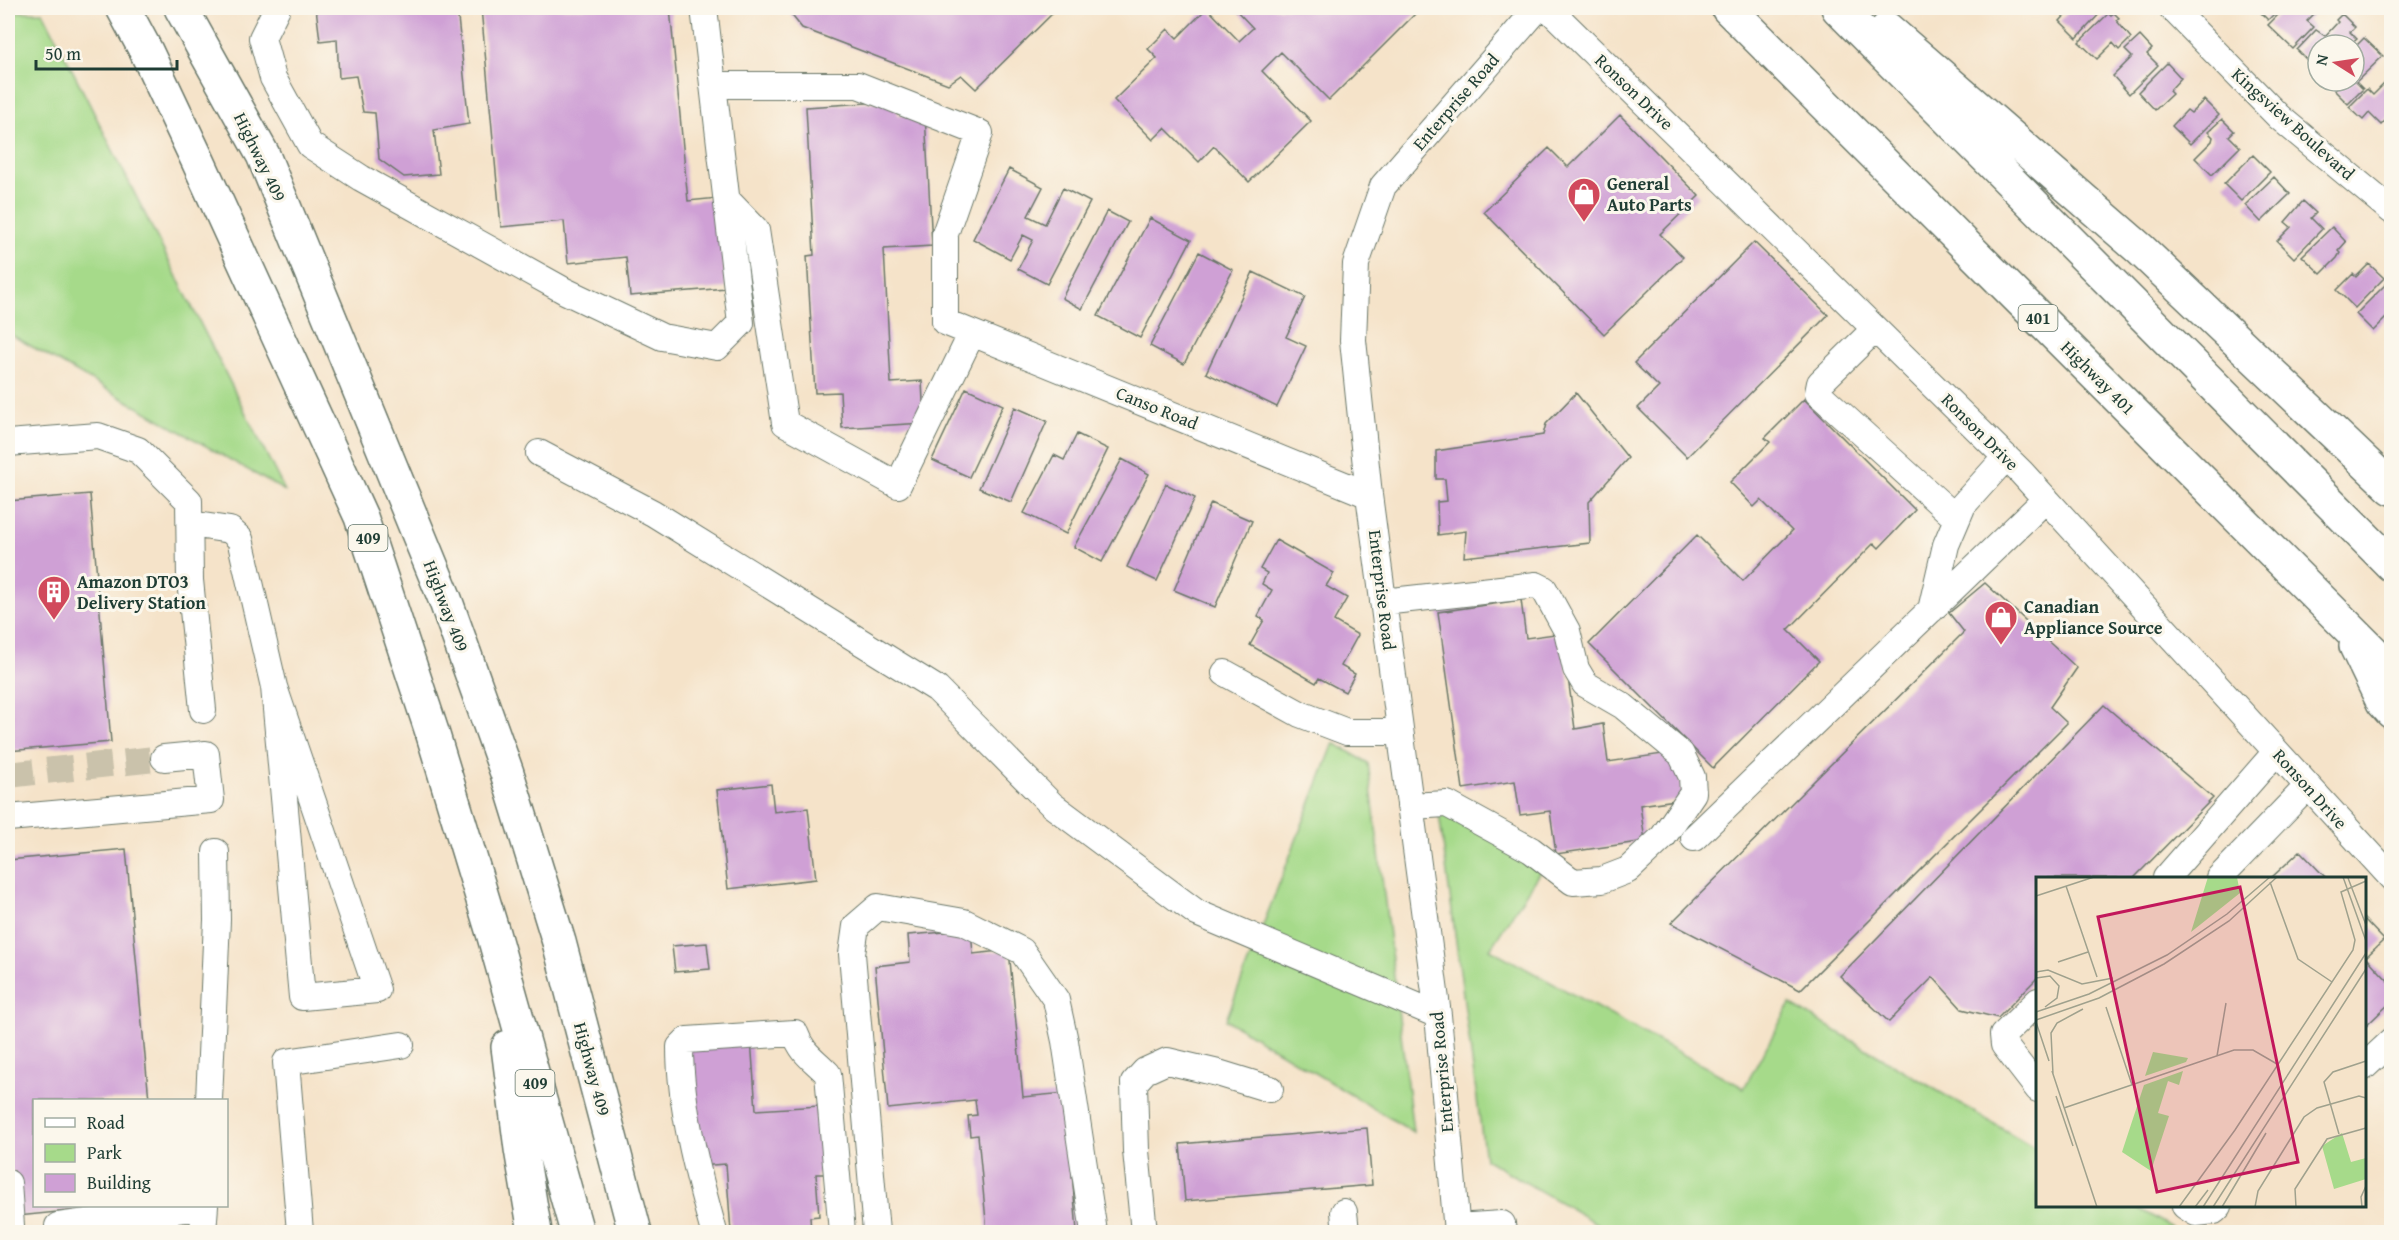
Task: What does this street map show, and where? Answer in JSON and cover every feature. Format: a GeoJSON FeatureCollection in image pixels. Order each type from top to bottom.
{"type":"FeatureCollection","features":[{"type":"Feature","properties":{"kind":"highway","name":"409"},"geometry":{"type":"LineString","coordinates":[[123,8],[198,161],[361,517],[433,735],[493,933],[577,1233]]}},
{"type":"Feature","properties":{"kind":"highway","name":"Highway 409"},"geometry":{"type":"LineString","coordinates":[[181,8],[263,155],[445,599],[507,773],[559,942],[635,1233]]}},
{"type":"Feature","properties":{"kind":"highway","name":"Highway 401"},"geometry":{"type":"LineString","coordinates":[[1728,8],[2391,671]]}},
{"type":"Feature","properties":{"kind":"highway"},"geometry":{"type":"LineString","coordinates":[[1838,8],[2391,565]]}},
{"type":"Feature","properties":{"kind":"highway"},"geometry":{"type":"LineString","coordinates":[[1863,8],[2140,249],[2391,488]]}},
{"type":"Feature","properties":{"kind":"highway"},"geometry":{"type":"LineString","coordinates":[[2348,628],[2383,702],[2391,712]]}},
{"type":"Feature","properties":{"kind":"highway"},"geometry":{"type":"LineString","coordinates":[[493,933],[521,1149],[535,1233]]}},
{"type":"Feature","properties":{"kind":"highway"},"geometry":{"type":"LineString","coordinates":[[559,942],[657,1233]]}},
{"type":"Feature","properties":{"kind":"street"},"geometry":{"type":"LineString","coordinates":[[277,8],[262,38],[273,78],[310,145],[362,178],[566,291],[662,337],[717,348],[741,323],[704,8]]}},
{"type":"Feature","properties":{"kind":"street","name":"Enterprise Road"},"geometry":{"type":"LineString","coordinates":[[1456,1230],[1438,1015],[1369,495],[1353,340],[1356,264],[1383,186],[1538,8]]}},
{"type":"Feature","properties":{"kind":"street","name":"Ronson Drive"},"geometry":{"type":"LineString","coordinates":[[1548,8],[2006,457],[2391,878]]}},
{"type":"Feature","properties":{"kind":"street","name":"Kingsview Boulevard"},"geometry":{"type":"LineString","coordinates":[[2172,8],[2279,117],[2391,212]]}},
{"type":"Feature","properties":{"kind":"street","name":"Canso Road"},"geometry":{"type":"LineString","coordinates":[[713,85],[858,85],[980,133],[945,234],[945,322],[1369,495]]}},
{"type":"Feature","properties":{"kind":"street"},"geometry":{"type":"LineString","coordinates":[[728,201],[756,231],[785,423],[898,485],[972,333]]}},
{"type":"Feature","properties":{"kind":"street"},"geometry":{"type":"LineString","coordinates":[[1875,329],[1820,383],[1818,393],[1957,519]]}},
{"type":"Feature","properties":{"kind":"street"},"geometry":{"type":"LineString","coordinates":[[8,442],[98,436],[138,450],[189,501],[190,580],[203,710]]}},
{"type":"Feature","properties":{"kind":"street"},"geometry":{"type":"LineString","coordinates":[[539,453],[653,513],[937,689],[1052,805],[1197,913],[1438,1015]]}},
{"type":"Feature","properties":{"kind":"street"},"geometry":{"type":"LineString","coordinates":[[1932,610],[1946,545],[1963,505],[2006,457]]}},
{"type":"Feature","properties":{"kind":"street"},"geometry":{"type":"LineString","coordinates":[[1694,838],[2046,499]]}},
{"type":"Feature","properties":{"kind":"street"},"geometry":{"type":"LineString","coordinates":[[190,524],[230,530],[240,539],[274,687],[377,990],[302,997],[274,687]]}},
{"type":"Feature","properties":{"kind":"street"},"geometry":{"type":"LineString","coordinates":[[1383,602],[1536,585],[1544,589],[1566,631],[1576,669],[1585,684],[1623,706],[1681,754],[1692,777],[1693,793],[1664,837],[1628,870],[1602,880],[1573,882],[1531,850],[1447,804],[1410,806]]}},
{"type":"Feature","properties":{"kind":"street"},"geometry":{"type":"LineString","coordinates":[[1225,673],[1299,714],[1347,732],[1400,732]]}},
{"type":"Feature","properties":{"kind":"street"},"geometry":{"type":"LineString","coordinates":[[2168,877],[2276,752]]}},
{"type":"Feature","properties":{"kind":"street"},"geometry":{"type":"LineString","coordinates":[[8,818],[211,800],[206,754],[164,758]]}},
{"type":"Feature","properties":{"kind":"street"},"geometry":{"type":"LineString","coordinates":[[2221,877],[2308,786]]}},
{"type":"Feature","properties":{"kind":"street"},"geometry":{"type":"LineString","coordinates":[[209,1099],[217,920],[216,852]]}},
{"type":"Feature","properties":{"kind":"street"},"geometry":{"type":"LineString","coordinates":[[876,1233],[852,954],[856,926],[878,907],[964,922],[1022,951],[1056,1000],[1065,1041],[1094,1233]]}},
{"type":"Feature","properties":{"kind":"street"},"geometry":{"type":"LineString","coordinates":[[2034,1077],[2004,1045],[2003,1035],[2036,1002]]}},
{"type":"Feature","properties":{"kind":"street"},"geometry":{"type":"LineString","coordinates":[[714,1233],[697,1174],[680,1068],[680,1047],[687,1040],[795,1033],[800,1048],[828,1074],[842,1233]]}},
{"type":"Feature","properties":{"kind":"street"},"geometry":{"type":"LineString","coordinates":[[2366,1064],[2391,1041]]}},
{"type":"Feature","properties":{"kind":"street"},"geometry":{"type":"LineString","coordinates":[[300,1233],[286,1062],[401,1045]]}},
{"type":"Feature","properties":{"kind":"street"},"geometry":{"type":"LineString","coordinates":[[1144,1233],[1136,1151],[1134,1083],[1145,1071],[1167,1061],[1270,1089]]}},
{"type":"Feature","properties":{"kind":"street"},"geometry":{"type":"LineString","coordinates":[[8,1182],[15,1228]]}},
{"type":"Feature","properties":{"kind":"street"},"geometry":{"type":"LineString","coordinates":[[58,1233],[58,1226],[197,1207]]}},
{"type":"Feature","properties":{"kind":"street"},"geometry":{"type":"LineString","coordinates":[[203,1233],[204,1207]]}},
{"type":"Feature","properties":{"kind":"street"},"geometry":{"type":"LineString","coordinates":[[2187,1207],[2196,1213],[2214,1211],[2218,1207]]}},
{"type":"Feature","properties":{"kind":"street"},"geometry":{"type":"LineString","coordinates":[[1456,1230],[1502,1224],[1503,1233]]}},
{"type":"Feature","properties":{"kind":"green space"},"geometry":{"type":"Polygon","coordinates":[[[8,12],[43,12],[285,491],[8,333],[8,12]]]}},
{"type":"Feature","properties":{"kind":"green space"},"geometry":{"type":"Polygon","coordinates":[[[1334,743],[1368,763],[1413,1132],[1226,1020],[1334,743]]]}},
{"type":"Feature","properties":{"kind":"green space"},"geometry":{"type":"Polygon","coordinates":[[[1438,806],[1545,864],[1490,949],[1744,1088],[1790,1004],[2036,1148],[2036,1207],[2136,1207],[2180,1232],[1611,1232],[1485,1159],[1438,806]]]}},
{"type":"Feature","properties":{"kind":"building"},"geometry":{"type":"Polygon","coordinates":[[[316,8],[457,8],[469,124],[434,130],[439,174],[404,177],[379,159],[375,113],[363,112],[356,76],[339,78],[337,39],[320,41],[316,8]]]}},
{"type":"Feature","properties":{"kind":"building"},"geometry":{"type":"Polygon","coordinates":[[[481,8],[670,8],[688,201],[718,198],[726,288],[630,296],[626,257],[568,263],[564,221],[501,227],[481,8]]]}},
{"type":"Feature","properties":{"kind":"building"},"geometry":{"type":"Polygon","coordinates":[[[786,8],[1058,8],[976,89],[961,75],[948,84],[802,28],[786,8]]]}},
{"type":"Feature","properties":{"kind":"building"},"geometry":{"type":"Polygon","coordinates":[[[1207,8],[1239,41],[1253,28],[1234,8],[1421,8],[1329,100],[1281,52],[1262,71],[1311,121],[1249,182],[1214,146],[1199,162],[1165,128],[1153,140],[1114,100],[1157,58],[1148,49],[1168,29],[1177,38],[1207,8]]]}},
{"type":"Feature","properties":{"kind":"building"},"geometry":{"type":"Polygon","coordinates":[[[2072,8],[2104,9],[2077,38],[2060,21],[2072,8]]]}},
{"type":"Feature","properties":{"kind":"building"},"geometry":{"type":"Polygon","coordinates":[[[2256,8],[2280,8],[2268,20],[2256,8]]]}},
{"type":"Feature","properties":{"kind":"building"},"geometry":{"type":"Polygon","coordinates":[[[2285,8],[2320,8],[2307,21],[2314,27],[2293,49],[2268,25],[2285,8]]]}},
{"type":"Feature","properties":{"kind":"building"},"geometry":{"type":"Polygon","coordinates":[[[2109,13],[2111,15],[2114,13],[2119,18],[2116,20],[2131,38],[2119,50],[2113,43],[2097,59],[2079,42],[2109,13]]]}},
{"type":"Feature","properties":{"kind":"building"},"geometry":{"type":"Polygon","coordinates":[[[2342,14],[2355,27],[2351,33],[2328,33],[2338,22],[2336,20],[2342,14]]]}},
{"type":"Feature","properties":{"kind":"building"},"geometry":{"type":"Polygon","coordinates":[[[2140,36],[2152,49],[2147,54],[2158,65],[2129,94],[2113,76],[2132,57],[2125,50],[2140,36]]]}},
{"type":"Feature","properties":{"kind":"building"},"geometry":{"type":"Polygon","coordinates":[[[2366,40],[2383,56],[2366,72],[2366,40]]]}},
{"type":"Feature","properties":{"kind":"building"},"geometry":{"type":"Polygon","coordinates":[[[2306,41],[2306,59],[2297,50],[2306,41]]]}},
{"type":"Feature","properties":{"kind":"building"},"geometry":{"type":"Polygon","coordinates":[[[2167,63],[2181,78],[2169,91],[2172,94],[2155,110],[2138,92],[2167,63]]]}},
{"type":"Feature","properties":{"kind":"building"},"geometry":{"type":"Polygon","coordinates":[[[2392,76],[2392,114],[2381,125],[2369,113],[2363,120],[2349,107],[2363,93],[2366,93],[2367,89],[2373,95],[2392,76]]]}},
{"type":"Feature","properties":{"kind":"building"},"geometry":{"type":"Polygon","coordinates":[[[2337,93],[2359,93],[2348,104],[2337,93]]]}},
{"type":"Feature","properties":{"kind":"building"},"geometry":{"type":"Polygon","coordinates":[[[2204,100],[2219,115],[2190,144],[2172,126],[2187,110],[2191,113],[2204,100]]]}},
{"type":"Feature","properties":{"kind":"building"},"geometry":{"type":"Polygon","coordinates":[[[897,101],[898,115],[925,114],[932,246],[884,249],[891,383],[922,381],[924,423],[842,428],[840,392],[815,393],[807,256],[814,255],[806,107],[897,101]]]}},
{"type":"Feature","properties":{"kind":"building","name":"General Auto Parts"},"geometry":{"type":"Polygon","coordinates":[[[1620,115],[1699,196],[1660,234],[1683,257],[1604,334],[1484,212],[1549,148],[1568,167],[1620,115]]]}},
{"type":"Feature","properties":{"kind":"building"},"geometry":{"type":"Polygon","coordinates":[[[2222,119],[2234,131],[2229,136],[2240,147],[2212,175],[2195,158],[2212,141],[2213,137],[2208,132],[2222,119]]]}},
{"type":"Feature","properties":{"kind":"building"},"geometry":{"type":"Polygon","coordinates":[[[2253,155],[2270,172],[2241,201],[2224,184],[2253,155]]]}},
{"type":"Feature","properties":{"kind":"building"},"geometry":{"type":"Polygon","coordinates":[[[1009,169],[1043,187],[1028,216],[1045,224],[1063,188],[1090,202],[1047,284],[1018,269],[1033,240],[1023,235],[1010,259],[973,239],[1009,169]]]}},
{"type":"Feature","properties":{"kind":"building"},"geometry":{"type":"Polygon","coordinates":[[[2274,177],[2290,194],[2261,222],[2245,205],[2274,177]]]}},
{"type":"Feature","properties":{"kind":"building"},"geometry":{"type":"Polygon","coordinates":[[[2303,201],[2316,213],[2311,218],[2322,229],[2294,258],[2277,241],[2291,227],[2285,222],[2303,201]]]}},
{"type":"Feature","properties":{"kind":"building"},"geometry":{"type":"Polygon","coordinates":[[[1107,211],[1128,222],[1082,309],[1062,298],[1107,211]]]}},
{"type":"Feature","properties":{"kind":"building"},"geometry":{"type":"Polygon","coordinates":[[[1150,218],[1191,240],[1140,338],[1098,316],[1150,218]]]}},
{"type":"Feature","properties":{"kind":"building"},"geometry":{"type":"Polygon","coordinates":[[[2332,227],[2346,242],[2338,251],[2340,253],[2337,258],[2321,274],[2302,256],[2332,227]]]}},
{"type":"Feature","properties":{"kind":"building"},"geometry":{"type":"Polygon","coordinates":[[[1754,242],[1828,315],[1687,457],[1638,408],[1659,387],[1634,363],[1754,242]]]}},
{"type":"Feature","properties":{"kind":"building"},"geometry":{"type":"Polygon","coordinates":[[[1199,252],[1233,270],[1184,364],[1150,346],[1199,252]]]}},
{"type":"Feature","properties":{"kind":"building"},"geometry":{"type":"Polygon","coordinates":[[[2369,264],[2384,278],[2355,308],[2337,290],[2353,274],[2356,277],[2369,264]]]}},
{"type":"Feature","properties":{"kind":"building"},"geometry":{"type":"Polygon","coordinates":[[[1253,272],[1305,297],[1286,337],[1306,346],[1277,407],[1206,373],[1253,272]]]}},
{"type":"Feature","properties":{"kind":"building"},"geometry":{"type":"Polygon","coordinates":[[[2386,284],[2392,289],[2392,322],[2387,317],[2373,331],[2356,314],[2386,284]]]}},
{"type":"Feature","properties":{"kind":"building"},"geometry":{"type":"Polygon","coordinates":[[[966,388],[1003,405],[969,477],[932,460],[966,388]]]}},
{"type":"Feature","properties":{"kind":"building"},"geometry":{"type":"Polygon","coordinates":[[[1576,393],[1628,458],[1589,502],[1590,543],[1464,557],[1466,531],[1438,535],[1437,502],[1447,501],[1445,479],[1436,479],[1436,451],[1543,435],[1546,424],[1576,393]]]}},
{"type":"Feature","properties":{"kind":"building"},"geometry":{"type":"Polygon","coordinates":[[[1804,399],[1915,510],[1879,548],[1874,543],[1788,630],[1819,661],[1713,768],[1589,644],[1697,535],[1743,581],[1792,531],[1761,500],[1754,507],[1730,482],[1770,442],[1765,438],[1804,399]]]}},
{"type":"Feature","properties":{"kind":"building"},"geometry":{"type":"Polygon","coordinates":[[[1015,407],[1047,421],[1011,502],[979,488],[1015,407]]]}},
{"type":"Feature","properties":{"kind":"building"},"geometry":{"type":"Polygon","coordinates":[[[1077,434],[1108,449],[1066,534],[1024,513],[1054,455],[1064,460],[1077,434]]]}},
{"type":"Feature","properties":{"kind":"building"},"geometry":{"type":"Polygon","coordinates":[[[1122,459],[1149,474],[1102,562],[1074,547],[1122,459]]]}},
{"type":"Feature","properties":{"kind":"building"},"geometry":{"type":"Polygon","coordinates":[[[1166,484],[1195,498],[1157,581],[1127,567],[1166,484]]]}},
{"type":"Feature","properties":{"kind":"building","name":"Amazon DTO3 Delivery Station"},"geometry":{"type":"Polygon","coordinates":[[[90,494],[111,742],[8,751],[8,501],[90,494]]]}},
{"type":"Feature","properties":{"kind":"building"},"geometry":{"type":"Polygon","coordinates":[[[1211,503],[1252,521],[1215,607],[1174,590],[1211,503]]]}},
{"type":"Feature","properties":{"kind":"building"},"geometry":{"type":"Polygon","coordinates":[[[1276,540],[1334,573],[1326,586],[1347,598],[1334,621],[1358,635],[1341,666],[1355,674],[1345,692],[1319,678],[1316,683],[1250,645],[1264,620],[1258,616],[1272,590],[1262,584],[1267,573],[1260,569],[1276,540]]]}},
{"type":"Feature","properties":{"kind":"building"},"geometry":{"type":"Polygon","coordinates":[[[1985,583],[2077,668],[2050,707],[2067,723],[1800,990],[1671,923],[1964,632],[1949,613],[1985,583]]]}},
{"type":"Feature","properties":{"kind":"building"},"geometry":{"type":"Polygon","coordinates":[[[1521,600],[1526,638],[1562,633],[1575,729],[1603,724],[1608,762],[1676,752],[1683,799],[1640,805],[1645,841],[1556,854],[1550,811],[1520,815],[1515,781],[1463,789],[1438,612],[1521,600]]]}},
{"type":"Feature","properties":{"kind":"building"},"geometry":{"type":"Polygon","coordinates":[[[2104,705],[2213,798],[2135,877],[2036,877],[2036,979],[1998,1018],[1962,1009],[1933,977],[1889,1022],[1840,976],[2104,705]]]}},
{"type":"Feature","properties":{"kind":"building"},"geometry":{"type":"Polygon","coordinates":[[[771,784],[774,812],[808,808],[816,879],[728,889],[717,790],[771,784]]]}},
{"type":"Feature","properties":{"kind":"building"},"geometry":{"type":"Polygon","coordinates":[[[126,849],[149,1099],[33,1099],[33,1207],[107,1207],[18,1216],[14,1171],[8,1172],[8,860],[126,849]]]}},
{"type":"Feature","properties":{"kind":"building"},"geometry":{"type":"Polygon","coordinates":[[[2300,851],[2325,877],[2272,877],[2300,851]]]}},
{"type":"Feature","properties":{"kind":"building"},"geometry":{"type":"Polygon","coordinates":[[[2366,921],[2384,940],[2366,957],[2366,921]]]}},
{"type":"Feature","properties":{"kind":"building"},"geometry":{"type":"Polygon","coordinates":[[[971,930],[973,954],[1009,950],[1023,1097],[1065,1093],[1077,1231],[987,1232],[978,1135],[970,1136],[968,1116],[977,1115],[975,1100],[888,1109],[875,966],[910,962],[908,935],[971,930]]]}},
{"type":"Feature","properties":{"kind":"building"},"geometry":{"type":"Polygon","coordinates":[[[707,943],[710,969],[675,972],[672,946],[707,943]]]}},
{"type":"Feature","properties":{"kind":"building"},"geometry":{"type":"Polygon","coordinates":[[[2366,957],[2392,985],[2392,1001],[2366,1026],[2366,957]]]}},
{"type":"Feature","properties":{"kind":"building"},"geometry":{"type":"Polygon","coordinates":[[[751,1039],[756,1110],[819,1106],[824,1174],[816,1174],[819,1216],[810,1217],[811,1232],[731,1232],[726,1164],[698,1166],[688,1044],[751,1039]]]}},
{"type":"Feature","properties":{"kind":"building"},"geometry":{"type":"Polygon","coordinates":[[[1367,1128],[1372,1185],[1185,1201],[1180,1144],[1367,1128]]]}},
{"type":"Feature","properties":{"kind":"tunnel"},"geometry":{"type":"LineString","coordinates":[[8,775],[164,758]]}},
{"type":"Feature","properties":{"kind":"place","name":"General Auto Parts"},"geometry":{"type":"Point","coordinates":[1584,223]}},
{"type":"Feature","properties":{"kind":"place","name":"Amazon DTO3 Delivery Station"},"geometry":{"type":"Point","coordinates":[54,621]}},
{"type":"Feature","properties":{"kind":"place","name":"Canadian Appliance Source"},"geometry":{"type":"Point","coordinates":[2001,646]}}]}
